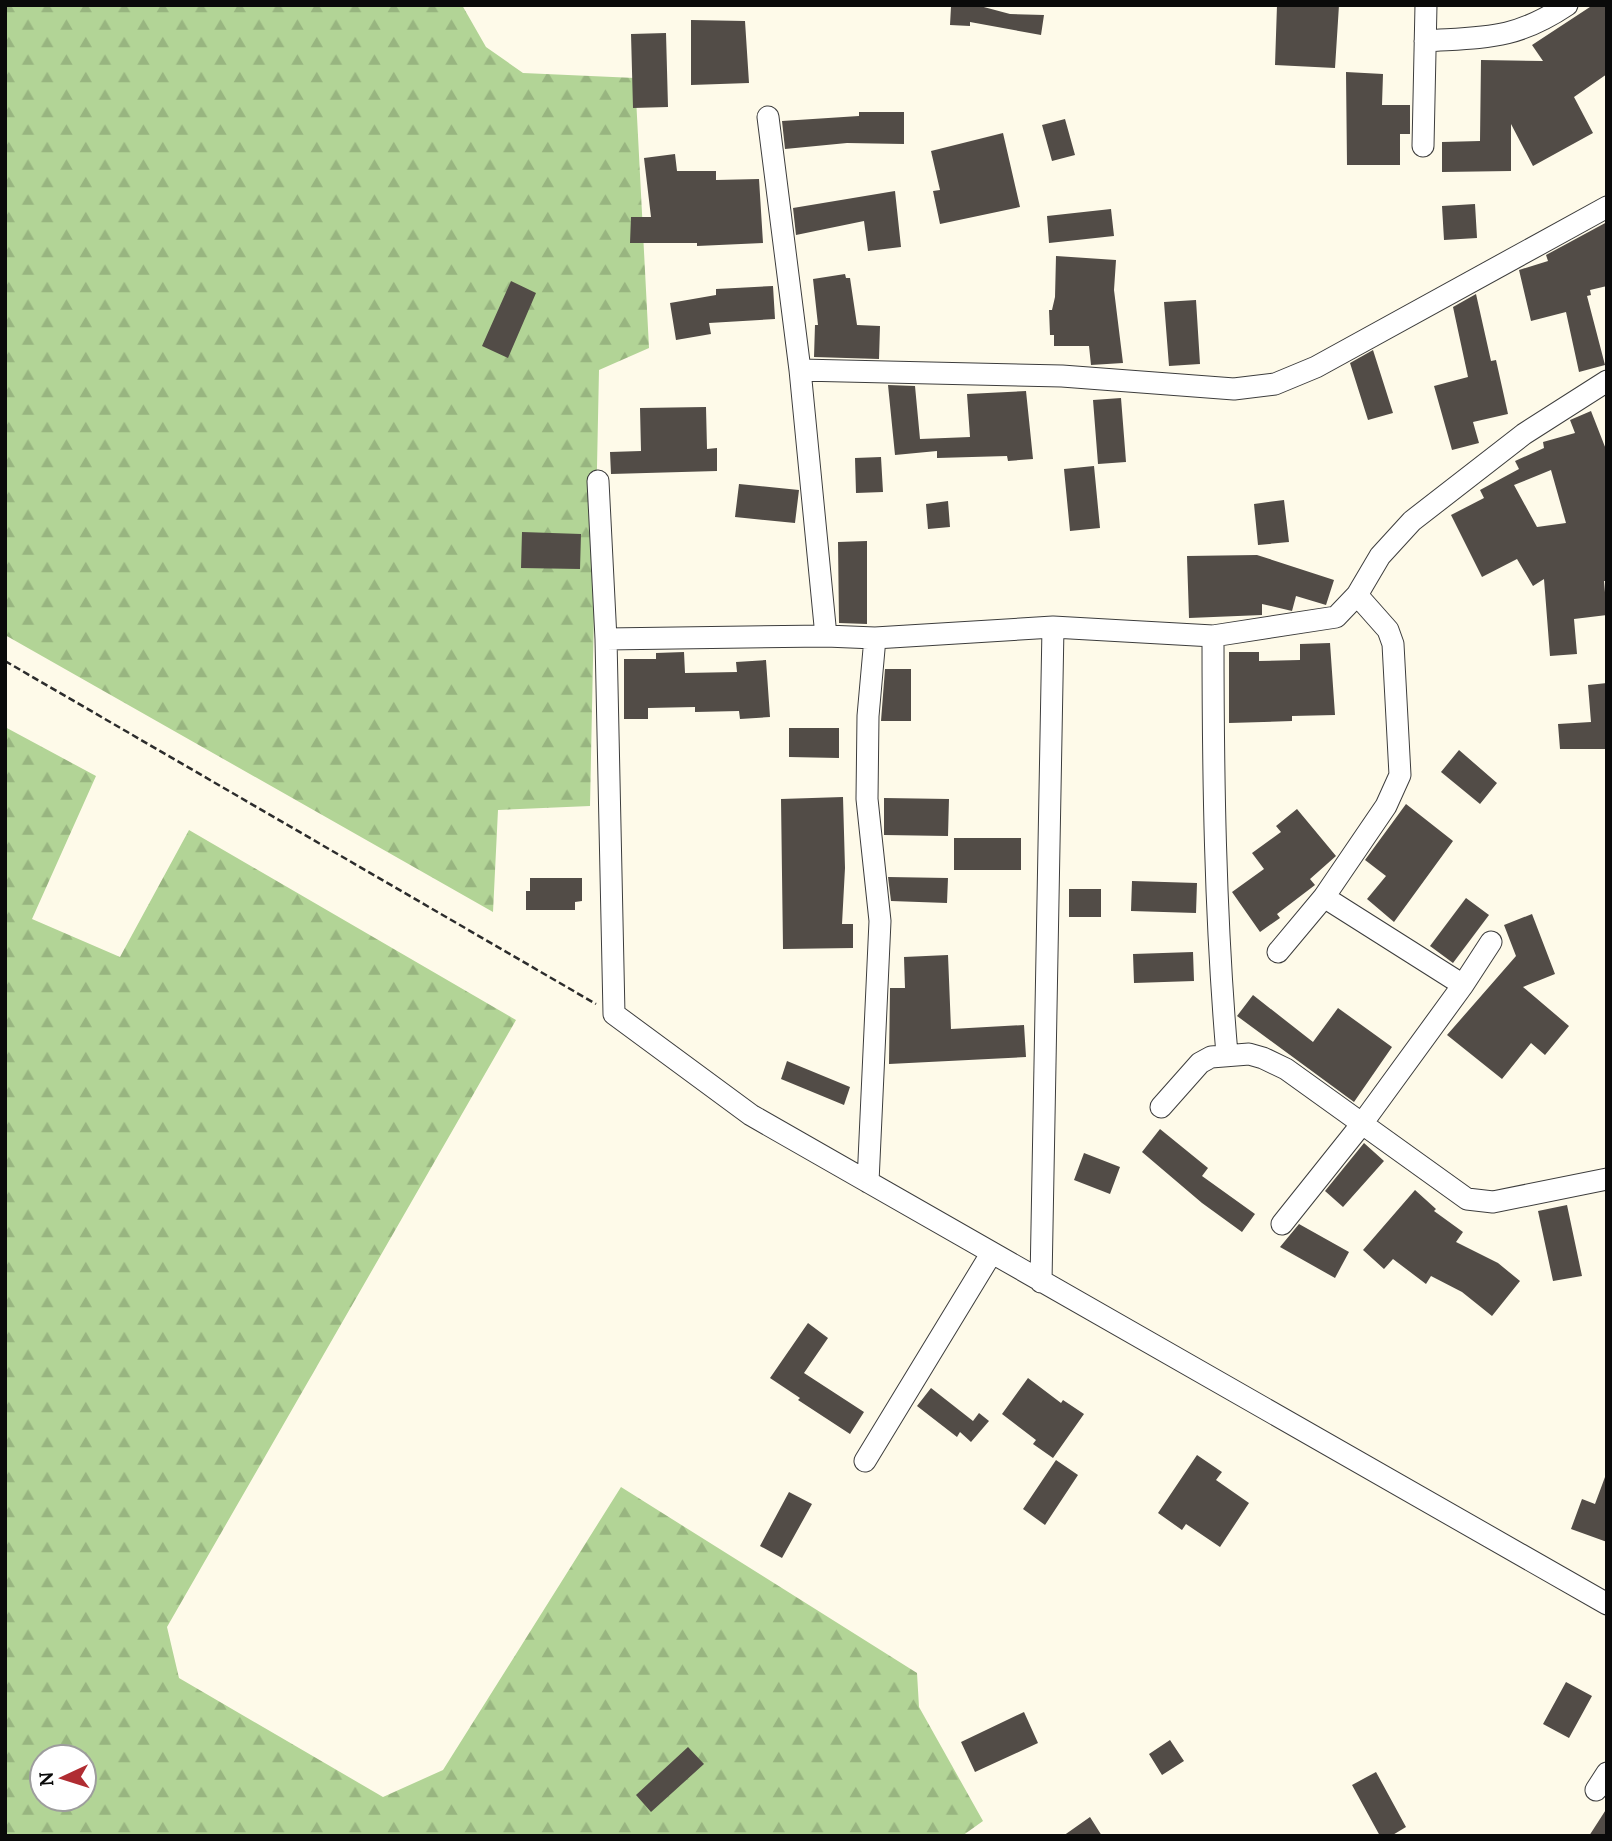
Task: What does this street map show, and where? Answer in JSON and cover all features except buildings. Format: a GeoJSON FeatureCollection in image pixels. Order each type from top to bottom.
{"type":"FeatureCollection","features":[{"type":"Feature","properties":{"kind":"street"},"geometry":{"type":"LineString","coordinates":[[1423,146],[1426,5]]}},
{"type":"Feature","properties":{"kind":"street"},"geometry":{"type":"LineString","coordinates":[[1425,41],[1507,36],[1549,18],[1567,5]]}},
{"type":"Feature","properties":{"kind":"street"},"geometry":{"type":"LineString","coordinates":[[768,117],[800,370],[826,636]]}},
{"type":"Feature","properties":{"kind":"street"},"geometry":{"type":"LineString","coordinates":[[800,370],[1062,376],[1234,389],[1275,384],[1317,368],[1607,207]]}},
{"type":"Feature","properties":{"kind":"street"},"geometry":{"type":"LineString","coordinates":[[606,639],[826,636],[875,638],[1053,627],[1213,636],[1336,617],[1357,594],[1380,556],[1412,521],[1524,434],[1607,381]]}},
{"type":"Feature","properties":{"kind":"street"},"geometry":{"type":"LineString","coordinates":[[598,481],[606,639],[614,1014],[751,1115],[1607,1604]]}},
{"type":"Feature","properties":{"kind":"street"},"geometry":{"type":"LineString","coordinates":[[1278,952],[1324,897],[1386,806],[1399,775],[1392,644],[1388,629],[1357,594]]}},
{"type":"Feature","properties":{"kind":"street"},"geometry":{"type":"LineString","coordinates":[[1041,1282],[1053,627]]}},
{"type":"Feature","properties":{"kind":"street"},"geometry":{"type":"LineString","coordinates":[[1213,636],[1213,791],[1221,987],[1227,1054]]}},
{"type":"Feature","properties":{"kind":"street"},"geometry":{"type":"LineString","coordinates":[[868,1182],[880,921],[867,799],[868,716],[875,638]]}},
{"type":"Feature","properties":{"kind":"street"},"geometry":{"type":"LineString","coordinates":[[1324,897],[1463,985]]}},
{"type":"Feature","properties":{"kind":"street"},"geometry":{"type":"LineString","coordinates":[[1282,1224],[1361,1125],[1492,942]]}},
{"type":"Feature","properties":{"kind":"street"},"geometry":{"type":"LineString","coordinates":[[1161,1107],[1200,1063],[1211,1056],[1248,1054],[1286,1069],[1467,1199],[1493,1202],[1607,1179]]}},
{"type":"Feature","properties":{"kind":"street"},"geometry":{"type":"LineString","coordinates":[[865,1461],[992,1254]]}},
{"type":"Feature","properties":{"kind":"path"},"geometry":{"type":"LineString","coordinates":[[5,662],[614,1014]]}},
{"type":"Feature","properties":{"kind":"green space"},"geometry":{"type":"Polygon","coordinates":[[[5,5],[462,5],[486,47],[523,73],[635,78],[649,348],[599,370],[590,806],[498,810],[493,912],[5,635],[5,5]]]}},
{"type":"Feature","properties":{"kind":"green space"},"geometry":{"type":"Polygon","coordinates":[[[5,727],[96,776],[32,919],[120,957],[189,830],[516,1020],[167,1627],[179,1678],[383,1797],[443,1770],[621,1487],[917,1673],[919,1707],[983,1821],[962,1836],[5,1836],[5,727]]]}}]}
